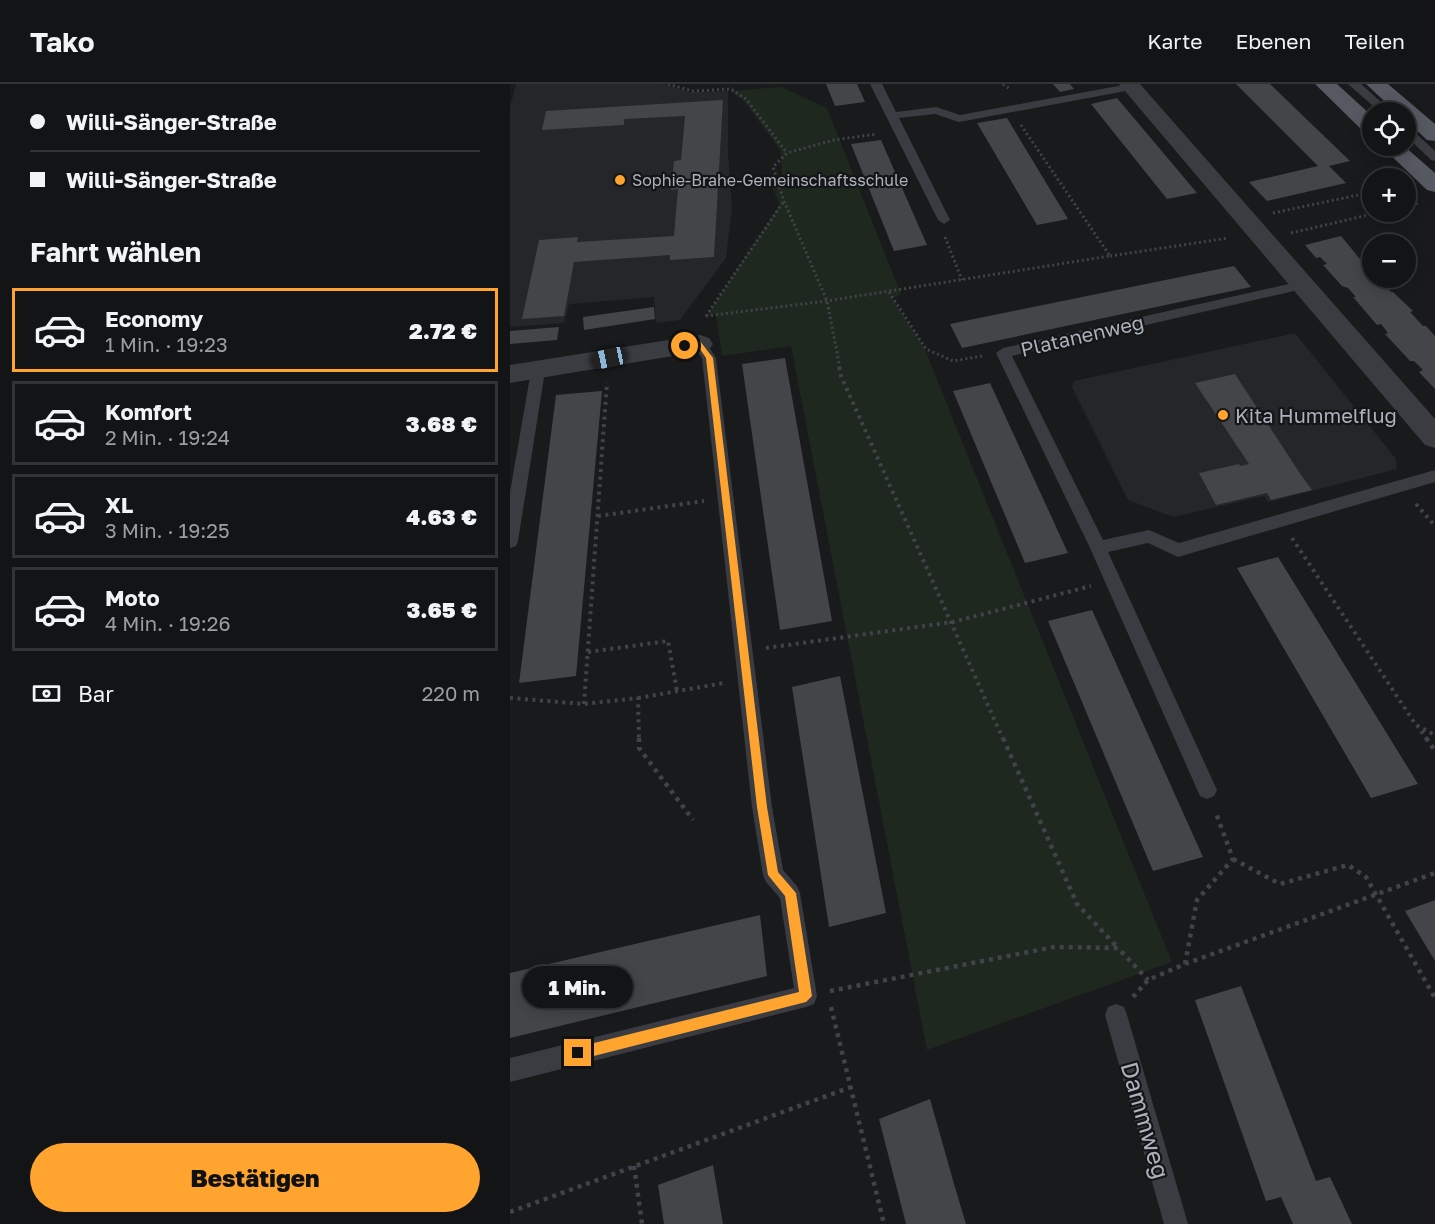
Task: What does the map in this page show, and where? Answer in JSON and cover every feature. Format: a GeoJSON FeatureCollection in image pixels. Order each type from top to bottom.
{"type":"FeatureCollection","features":[{"type":"Feature","properties":{"kind":"main road"},"geometry":{"type":"LineString","coordinates":[[1325,84],[1362,119]]}},
{"type":"Feature","properties":{"kind":"main road"},"geometry":{"type":"LineString","coordinates":[[1376,84],[1435,135]]}},
{"type":"Feature","properties":{"kind":"main road"},"geometry":{"type":"LineString","coordinates":[[1403,156],[1435,185]]}},
{"type":"Feature","properties":{"kind":"street"},"geometry":{"type":"LineString","coordinates":[[1130,85],[1435,438]]}},
{"type":"Feature","properties":{"kind":"street"},"geometry":{"type":"LineString","coordinates":[[510,374],[700,344]]}},
{"type":"Feature","properties":{"kind":"lane"},"geometry":{"type":"LineString","coordinates":[[876,84],[944,220]]}},
{"type":"Feature","properties":{"kind":"lane"},"geometry":{"type":"LineString","coordinates":[[1353,84],[1374,102]]}},
{"type":"Feature","properties":{"kind":"lane"},"geometry":{"type":"LineString","coordinates":[[890,116],[936,110],[959,119],[1130,85]]}},
{"type":"Feature","properties":{"kind":"lane"},"geometry":{"type":"LineString","coordinates":[[1416,139],[1435,157]]}},
{"type":"Feature","properties":{"kind":"lane","name":"Platanenweg"},"geometry":{"type":"LineString","coordinates":[[1207,790],[1098,548],[1003,353],[1302,285]]}},
{"type":"Feature","properties":{"kind":"lane"},"geometry":{"type":"LineString","coordinates":[[510,1071],[806,996],[790,893],[773,875],[762,807],[710,358],[700,344]]}},
{"type":"Feature","properties":{"kind":"lane"},"geometry":{"type":"LineString","coordinates":[[510,541],[538,371]]}},
{"type":"Feature","properties":{"kind":"lane"},"geometry":{"type":"LineString","coordinates":[[1098,548],[1149,536],[1179,550],[1435,476]]}},
{"type":"Feature","properties":{"kind":"lane","name":"Dammweg"},"geometry":{"type":"LineString","coordinates":[[1116,1015],[1176,1224]]}},
{"type":"Feature","properties":{"kind":"path"},"geometry":{"type":"LineString","coordinates":[[668,84],[692,91],[731,89],[746,99],[787,153]]}},
{"type":"Feature","properties":{"kind":"path"},"geometry":{"type":"LineString","coordinates":[[1011,110],[1110,256]]}},
{"type":"Feature","properties":{"kind":"path"},"geometry":{"type":"LineString","coordinates":[[898,131],[834,140],[787,153],[773,167],[784,201],[827,301],[841,376],[953,622],[1077,904],[1118,948],[1151,978],[1435,873]]}},
{"type":"Feature","properties":{"kind":"path"},"geometry":{"type":"LineString","coordinates":[[706,316],[889,292],[1209,242],[1255,230],[1362,195]]}},
{"type":"Feature","properties":{"kind":"path"},"geometry":{"type":"LineString","coordinates":[[700,344],[706,316],[784,201]]}},
{"type":"Feature","properties":{"kind":"path"},"geometry":{"type":"LineString","coordinates":[[1255,230],[1362,215]]}},
{"type":"Feature","properties":{"kind":"path"},"geometry":{"type":"LineString","coordinates":[[944,220],[941,229],[962,280]]}},
{"type":"Feature","properties":{"kind":"path"},"geometry":{"type":"LineString","coordinates":[[889,292],[926,349],[953,360],[1003,353]]}},
{"type":"Feature","properties":{"kind":"path"},"geometry":{"type":"LineString","coordinates":[[584,704],[609,358]]}},
{"type":"Feature","properties":{"kind":"path"},"geometry":{"type":"LineString","coordinates":[[598,516],[725,497]]}},
{"type":"Feature","properties":{"kind":"path"},"geometry":{"type":"LineString","coordinates":[[1418,505],[1435,526]]}},
{"type":"Feature","properties":{"kind":"path"},"geometry":{"type":"LineString","coordinates":[[1281,522],[1435,751]]}},
{"type":"Feature","properties":{"kind":"path"},"geometry":{"type":"LineString","coordinates":[[745,651],[953,622],[1113,581]]}},
{"type":"Feature","properties":{"kind":"path"},"geometry":{"type":"LineString","coordinates":[[588,652],[668,641],[677,691]]}},
{"type":"Feature","properties":{"kind":"path"},"geometry":{"type":"LineString","coordinates":[[510,698],[584,704],[638,698],[748,678]]}},
{"type":"Feature","properties":{"kind":"path"},"geometry":{"type":"LineString","coordinates":[[638,698],[639,748],[693,820]]}},
{"type":"Feature","properties":{"kind":"path"},"geometry":{"type":"LineString","coordinates":[[1416,725],[1435,735]]}},
{"type":"Feature","properties":{"kind":"path"},"geometry":{"type":"LineString","coordinates":[[1207,790],[1233,859],[1280,884],[1348,865],[1366,877],[1435,998]]}},
{"type":"Feature","properties":{"kind":"path"},"geometry":{"type":"LineString","coordinates":[[1185,964],[1197,900],[1233,859]]}},
{"type":"Feature","properties":{"kind":"path"},"geometry":{"type":"LineString","coordinates":[[884,1224],[827,992],[1053,946],[1118,948]]}},
{"type":"Feature","properties":{"kind":"path"},"geometry":{"type":"LineString","coordinates":[[510,1212],[851,1087]]}},
{"type":"Feature","properties":{"kind":"path"},"geometry":{"type":"LineString","coordinates":[[634,1166],[642,1224]]}},
{"type":"Feature","properties":{"kind":"shaded area","name":"Sophie-Brahe-Gemeinschaftsschule"},"geometry":{"type":"Polygon","coordinates":[[[516,84],[663,84],[690,92],[728,91],[728,153],[732,208],[726,258],[680,320],[656,323],[654,297],[569,304],[564,323],[510,327],[510,107],[516,84]]]}},
{"type":"Feature","properties":{"kind":"shaded area"},"geometry":{"type":"Polygon","coordinates":[[[781,87],[827,108],[901,294],[892,298],[924,347],[1172,962],[927,1050],[791,346],[722,356],[716,314],[707,315],[780,204],[770,183],[782,182],[781,151],[744,101],[730,91],[781,87]]]}},
{"type":"Feature","properties":{"kind":"shaded area","name":"Kita Hummelflug"},"geometry":{"type":"Polygon","coordinates":[[[1295,333],[1396,459],[1397,469],[1268,502],[1264,496],[1173,517],[1128,500],[1072,387],[1074,381],[1295,333]]]}},
{"type":"Feature","properties":{"kind":"building"},"geometry":{"type":"Polygon","coordinates":[[[826,84],[857,84],[865,102],[835,106],[826,84]]]}},
{"type":"Feature","properties":{"kind":"building"},"geometry":{"type":"Polygon","coordinates":[[[1053,84],[1070,84],[1074,89],[1060,92],[1053,84]]]}},
{"type":"Feature","properties":{"kind":"building"},"geometry":{"type":"Polygon","coordinates":[[[1236,84],[1270,84],[1350,161],[1329,166],[1346,183],[1267,201],[1249,182],[1318,166],[1236,84]]]}},
{"type":"Feature","properties":{"kind":"building"},"geometry":{"type":"Polygon","coordinates":[[[1117,98],[1197,193],[1167,199],[1091,104],[1117,98]]]}},
{"type":"Feature","properties":{"kind":"building"},"geometry":{"type":"Polygon","coordinates":[[[723,100],[714,257],[670,260],[670,255],[574,262],[564,316],[522,319],[539,240],[578,237],[577,242],[674,236],[678,189],[671,190],[674,161],[681,160],[685,116],[624,119],[624,125],[542,130],[546,111],[723,100]]]}},
{"type":"Feature","properties":{"kind":"building"},"geometry":{"type":"Polygon","coordinates":[[[1007,118],[1068,219],[1037,225],[977,123],[1007,118]]]}},
{"type":"Feature","properties":{"kind":"building"},"geometry":{"type":"Polygon","coordinates":[[[881,140],[927,245],[894,251],[851,144],[881,140]]]}},
{"type":"Feature","properties":{"kind":"building"},"geometry":{"type":"Polygon","coordinates":[[[1341,236],[1362,259],[1362,288],[1387,288],[1413,311],[1410,312],[1435,336],[1435,389],[1419,372],[1423,370],[1414,361],[1410,361],[1385,334],[1388,333],[1381,324],[1377,325],[1348,288],[1342,286],[1323,265],[1327,264],[1320,257],[1316,258],[1305,245],[1341,236]]]}},
{"type":"Feature","properties":{"kind":"building"},"geometry":{"type":"Polygon","coordinates":[[[1234,266],[1251,287],[962,348],[950,324],[1234,266]]]}},
{"type":"Feature","properties":{"kind":"building"},"geometry":{"type":"Polygon","coordinates":[[[654,307],[655,319],[584,330],[583,317],[654,307]]]}},
{"type":"Feature","properties":{"kind":"building"},"geometry":{"type":"Polygon","coordinates":[[[559,327],[557,340],[510,344],[510,331],[559,327]]]}},
{"type":"Feature","properties":{"kind":"building"},"geometry":{"type":"Polygon","coordinates":[[[785,358],[832,621],[780,630],[742,364],[785,358]]]}},
{"type":"Feature","properties":{"kind":"building"},"geometry":{"type":"Polygon","coordinates":[[[1235,374],[1312,490],[1271,500],[1267,493],[1216,505],[1199,473],[1249,464],[1195,383],[1235,374]]]}},
{"type":"Feature","properties":{"kind":"building"},"geometry":{"type":"Polygon","coordinates":[[[990,383],[1068,553],[1025,563],[953,391],[990,383]]]}},
{"type":"Feature","properties":{"kind":"building"},"geometry":{"type":"Polygon","coordinates":[[[602,391],[576,676],[519,683],[556,395],[602,391]]]}},
{"type":"Feature","properties":{"kind":"building"},"geometry":{"type":"Polygon","coordinates":[[[1278,557],[1418,784],[1371,798],[1237,568],[1278,557]]]}},
{"type":"Feature","properties":{"kind":"building"},"geometry":{"type":"Polygon","coordinates":[[[1092,610],[1203,857],[1153,871],[1048,621],[1092,610]]]}},
{"type":"Feature","properties":{"kind":"building"},"geometry":{"type":"Polygon","coordinates":[[[840,676],[886,913],[829,927],[792,687],[840,676]]]}},
{"type":"Feature","properties":{"kind":"building"},"geometry":{"type":"Polygon","coordinates":[[[1435,900],[1435,961],[1405,911],[1435,900]]]}},
{"type":"Feature","properties":{"kind":"building"},"geometry":{"type":"Polygon","coordinates":[[[760,915],[767,976],[510,1038],[510,973],[760,915]]]}},
{"type":"Feature","properties":{"kind":"building"},"geometry":{"type":"Polygon","coordinates":[[[1241,986],[1316,1181],[1330,1177],[1352,1224],[1293,1224],[1281,1197],[1266,1201],[1195,1000],[1241,986]]]}},
{"type":"Feature","properties":{"kind":"building"},"geometry":{"type":"Polygon","coordinates":[[[930,1099],[966,1224],[906,1224],[879,1119],[930,1099]]]}},
{"type":"Feature","properties":{"kind":"building"},"geometry":{"type":"Polygon","coordinates":[[[713,1165],[723,1224],[664,1224],[658,1185],[713,1165]]]}},
{"type":"Feature","properties":{"kind":"place","name":"Sophie-Brahe-Gemeinschaftsschule"},"geometry":{"type":"Point","coordinates":[620,180]}},
{"type":"Feature","properties":{"kind":"place","name":"Kita Hummelflug"},"geometry":{"type":"Point","coordinates":[1223,415]}},
{"type":"Feature","properties":{"kind":"route"},"geometry":{"type":"LineString","coordinates":[[578,1053],[806,996],[790,893],[773,875],[762,807],[710,358],[700,344],[685,346]]}}]}
